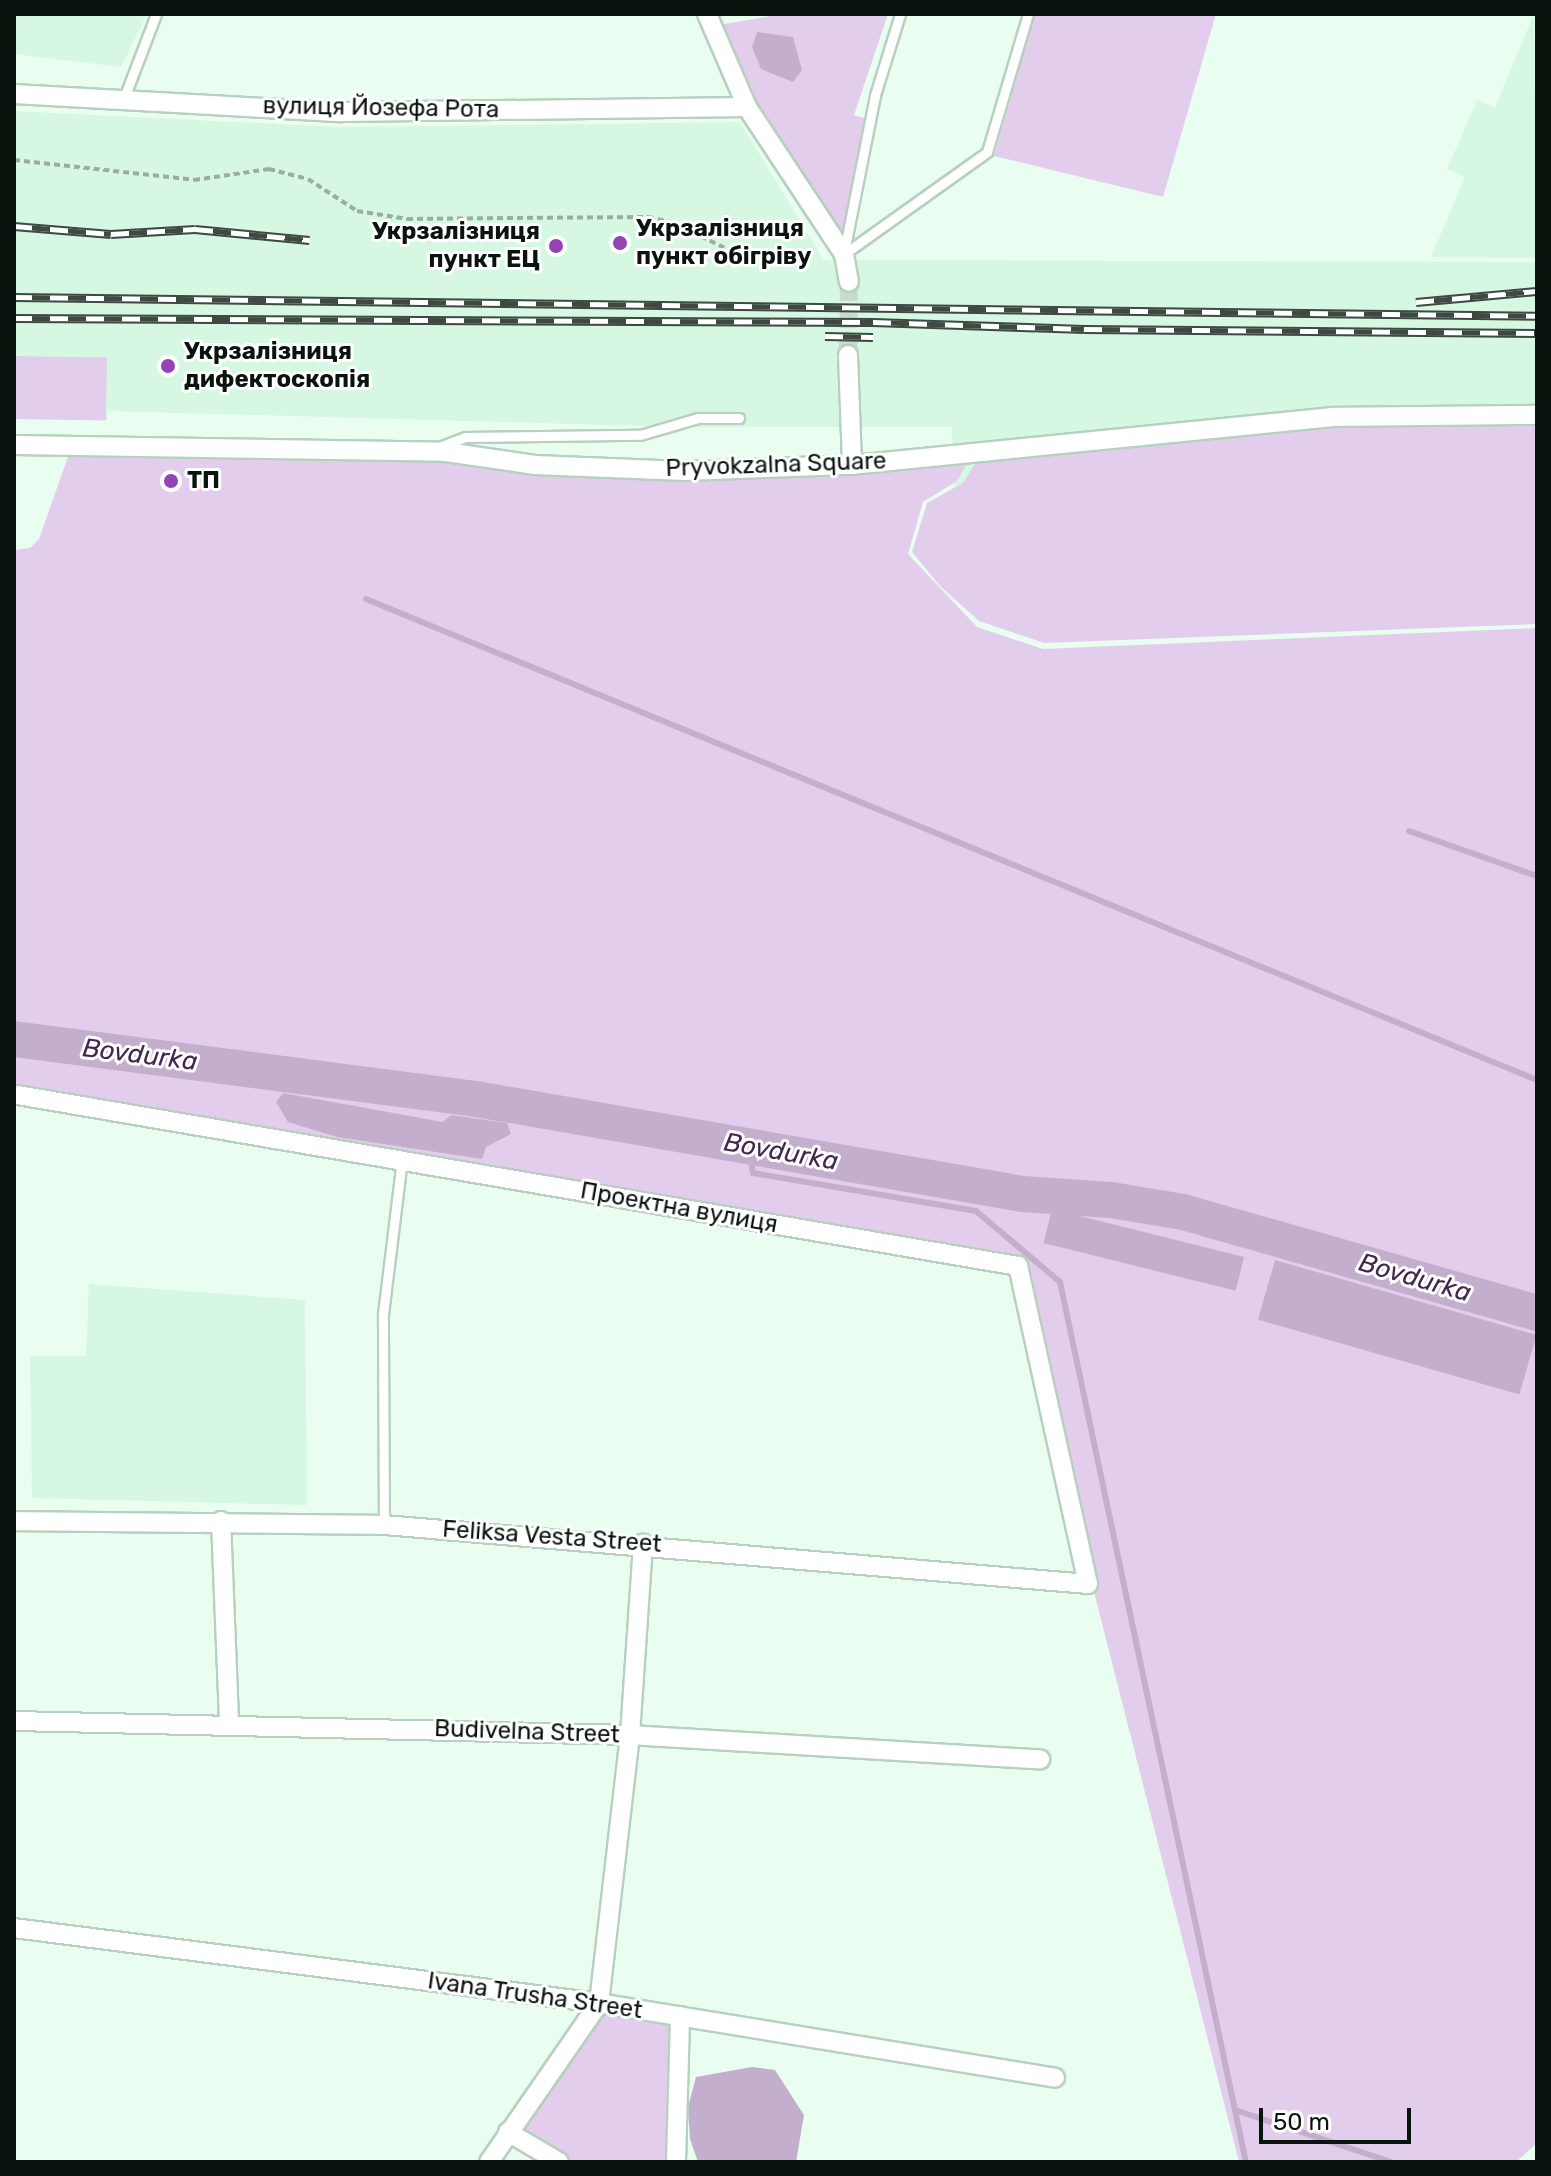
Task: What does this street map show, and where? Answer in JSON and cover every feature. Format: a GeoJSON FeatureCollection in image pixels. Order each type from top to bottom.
{"type":"FeatureCollection","features":[{"type":"Feature","properties":{"kind":"street"},"geometry":{"type":"LineString","coordinates":[[707,14],[747,107],[844,254],[849,282]]}},
{"type":"Feature","properties":{"kind":"street","name":"вулиця Йозефа Рота"},"geometry":{"type":"LineString","coordinates":[[14,94],[341,112],[747,107]]}},
{"type":"Feature","properties":{"kind":"street"},"geometry":{"type":"LineString","coordinates":[[848,355],[852,465]]}},
{"type":"Feature","properties":{"kind":"street","name":"Pryvokzalna Square"},"geometry":{"type":"LineString","coordinates":[[14,445],[431,451],[625,470],[852,465],[1332,417],[1537,415]]}},
{"type":"Feature","properties":{"kind":"street","name":"Проектна вулиця"},"geometry":{"type":"LineString","coordinates":[[18,1095],[1018,1266],[1088,1584]]}},
{"type":"Feature","properties":{"kind":"street","name":"Feliksa Vesta Street"},"geometry":{"type":"LineString","coordinates":[[14,1521],[384,1525],[643,1543],[1088,1584]]}},
{"type":"Feature","properties":{"kind":"street"},"geometry":{"type":"LineString","coordinates":[[221,1521],[229,1724]]}},
{"type":"Feature","properties":{"kind":"street"},"geometry":{"type":"LineString","coordinates":[[489,2162],[599,2003],[630,1735],[643,1543]]}},
{"type":"Feature","properties":{"kind":"street","name":"Budivelna Street"},"geometry":{"type":"LineString","coordinates":[[14,1721],[630,1735],[1040,1759]]}},
{"type":"Feature","properties":{"kind":"street","name":"Ivana Trusha Street"},"geometry":{"type":"LineString","coordinates":[[14,1928],[599,2003],[1055,2078]]}},
{"type":"Feature","properties":{"kind":"street"},"geometry":{"type":"LineString","coordinates":[[676,2162],[680,2016]]}},
{"type":"Feature","properties":{"kind":"street"},"geometry":{"type":"LineString","coordinates":[[508,2132],[559,2162]]}},
{"type":"Feature","properties":{"kind":"lane"},"geometry":{"type":"LineString","coordinates":[[124,98],[156,14]]}},
{"type":"Feature","properties":{"kind":"lane"},"geometry":{"type":"LineString","coordinates":[[844,254],[875,95],[900,14]]}},
{"type":"Feature","properties":{"kind":"lane"},"geometry":{"type":"LineString","coordinates":[[844,254],[987,152],[1028,14]]}},
{"type":"Feature","properties":{"kind":"lane"},"geometry":{"type":"LineString","coordinates":[[431,451],[466,437],[640,435],[698,418],[739,418]]}},
{"type":"Feature","properties":{"kind":"lane"},"geometry":{"type":"LineString","coordinates":[[384,1525],[383,1314],[402,1160]]}},
{"type":"Feature","properties":{"kind":"path"},"geometry":{"type":"LineString","coordinates":[[14,160],[194,180],[269,169],[308,179],[357,211],[391,218],[648,217],[674,223],[731,251]]}},
{"type":"Feature","properties":{"kind":"shaded area"},"geometry":{"type":"Polygon","coordinates":[[[14,14],[147,14],[121,67],[14,54],[14,14]]]}},
{"type":"Feature","properties":{"kind":"shaded area"},"geometry":{"type":"Polygon","coordinates":[[[783,14],[888,14],[854,115],[870,120],[844,254],[794,185],[713,26],[783,14]]]}},
{"type":"Feature","properties":{"kind":"shaded area"},"geometry":{"type":"Polygon","coordinates":[[[1035,14],[1216,14],[1163,197],[994,156],[1035,14]]]}},
{"type":"Feature","properties":{"kind":"shaded area"},"geometry":{"type":"Polygon","coordinates":[[[1534,14],[1537,258],[1431,257],[1465,177],[1447,169],[1477,100],[1495,107],[1534,14]]]}},
{"type":"Feature","properties":{"kind":"shaded area"},"geometry":{"type":"Polygon","coordinates":[[[757,32],[793,37],[802,70],[793,82],[761,69],[752,47],[757,32]]]}},
{"type":"Feature","properties":{"kind":"shaded area"},"geometry":{"type":"Polygon","coordinates":[[[14,111],[340,127],[740,122],[824,260],[1537,262],[1537,485],[956,568],[952,427],[677,427],[108,411],[107,420],[14,419],[14,111]]]}},
{"type":"Feature","properties":{"kind":"shaded area"},"geometry":{"type":"Polygon","coordinates":[[[14,356],[107,358],[106,421],[14,419],[14,356]]]}},
{"type":"Feature","properties":{"kind":"shaded area"},"geometry":{"type":"Polygon","coordinates":[[[1537,422],[1537,624],[1044,643],[979,621],[940,586],[912,552],[927,503],[963,483],[976,462],[1333,424],[1537,422]]]}},
{"type":"Feature","properties":{"kind":"shaded area"},"geometry":{"type":"Polygon","coordinates":[[[69,454],[431,458],[534,471],[968,462],[957,481],[923,502],[908,554],[977,627],[1043,649],[1537,628],[1537,2143],[1516,2162],[1239,2162],[1092,1584],[1020,1261],[14,1084],[14,550],[30,548],[39,539],[69,454]]]}},
{"type":"Feature","properties":{"kind":"shaded area"},"geometry":{"type":"Polygon","coordinates":[[[283,1093],[443,1122],[451,1115],[507,1123],[511,1134],[486,1147],[482,1159],[337,1137],[288,1122],[276,1102],[283,1093]]]}},
{"type":"Feature","properties":{"kind":"shaded area"},"geometry":{"type":"Polygon","coordinates":[[[1052,1209],[1244,1257],[1236,1291],[1044,1243],[1052,1209]]]}},
{"type":"Feature","properties":{"kind":"shaded area"},"geometry":{"type":"Polygon","coordinates":[[[1275,1260],[1536,1335],[1519,1395],[1258,1320],[1275,1260]]]}},
{"type":"Feature","properties":{"kind":"shaded area"},"geometry":{"type":"Polygon","coordinates":[[[89,1284],[305,1300],[307,1505],[32,1498],[30,1356],[86,1356],[89,1284]]]}},
{"type":"Feature","properties":{"kind":"shaded area"},"geometry":{"type":"Polygon","coordinates":[[[604,2008],[674,2020],[670,2162],[570,2162],[517,2130],[604,2008]]]}},
{"type":"Feature","properties":{"kind":"shaded area"},"geometry":{"type":"Polygon","coordinates":[[[752,2067],[775,2070],[804,2115],[796,2162],[698,2162],[690,2139],[688,2107],[696,2077],[752,2067]]]}},
{"type":"Feature","properties":{"kind":"waterway"},"geometry":{"type":"LineString","coordinates":[[366,599],[1537,1080]]}},
{"type":"Feature","properties":{"kind":"waterway"},"geometry":{"type":"LineString","coordinates":[[1409,831],[1537,876]]}},
{"type":"Feature","properties":{"kind":"waterway","name":"Bovdurka"},"geometry":{"type":"LineString","coordinates":[[14,1039],[476,1099],[1023,1194],[1111,1200],[1183,1212],[1537,1313]]}},
{"type":"Feature","properties":{"kind":"waterway"},"geometry":{"type":"LineString","coordinates":[[749,1146],[753,1173],[976,1211],[1060,1282],[1246,2162]]}},
{"type":"Feature","properties":{"kind":"waterway"},"geometry":{"type":"LineString","coordinates":[[1235,2110],[1391,2162]]}},
{"type":"Feature","properties":{"kind":"tunnel"},"geometry":{"type":"LineString","coordinates":[[848,355],[849,282]]}},
{"type":"Feature","properties":{"kind":"railway"},"geometry":{"type":"LineString","coordinates":[[14,226],[111,234],[195,229],[309,240]]}},
{"type":"Feature","properties":{"kind":"railway"},"geometry":{"type":"LineString","coordinates":[[1416,302],[1537,291]]}},
{"type":"Feature","properties":{"kind":"railway"},"geometry":{"type":"LineString","coordinates":[[14,297],[1537,316]]}},
{"type":"Feature","properties":{"kind":"railway"},"geometry":{"type":"LineString","coordinates":[[14,318],[873,322],[1084,329],[1537,333]]}},
{"type":"Feature","properties":{"kind":"railway"},"geometry":{"type":"LineString","coordinates":[[825,336],[873,337]]}},
{"type":"Feature","properties":{"kind":"place","name":"Укрзалізниця пункт обігріву"},"geometry":{"type":"Point","coordinates":[620,243]}},
{"type":"Feature","properties":{"kind":"place","name":"Укрзалізниця пункт ЕЦ"},"geometry":{"type":"Point","coordinates":[556,246]}},
{"type":"Feature","properties":{"kind":"place","name":"Укрзалізниця дифектоскопія"},"geometry":{"type":"Point","coordinates":[168,366]}},
{"type":"Feature","properties":{"kind":"place","name":"ТП"},"geometry":{"type":"Point","coordinates":[171,481]}}]}
